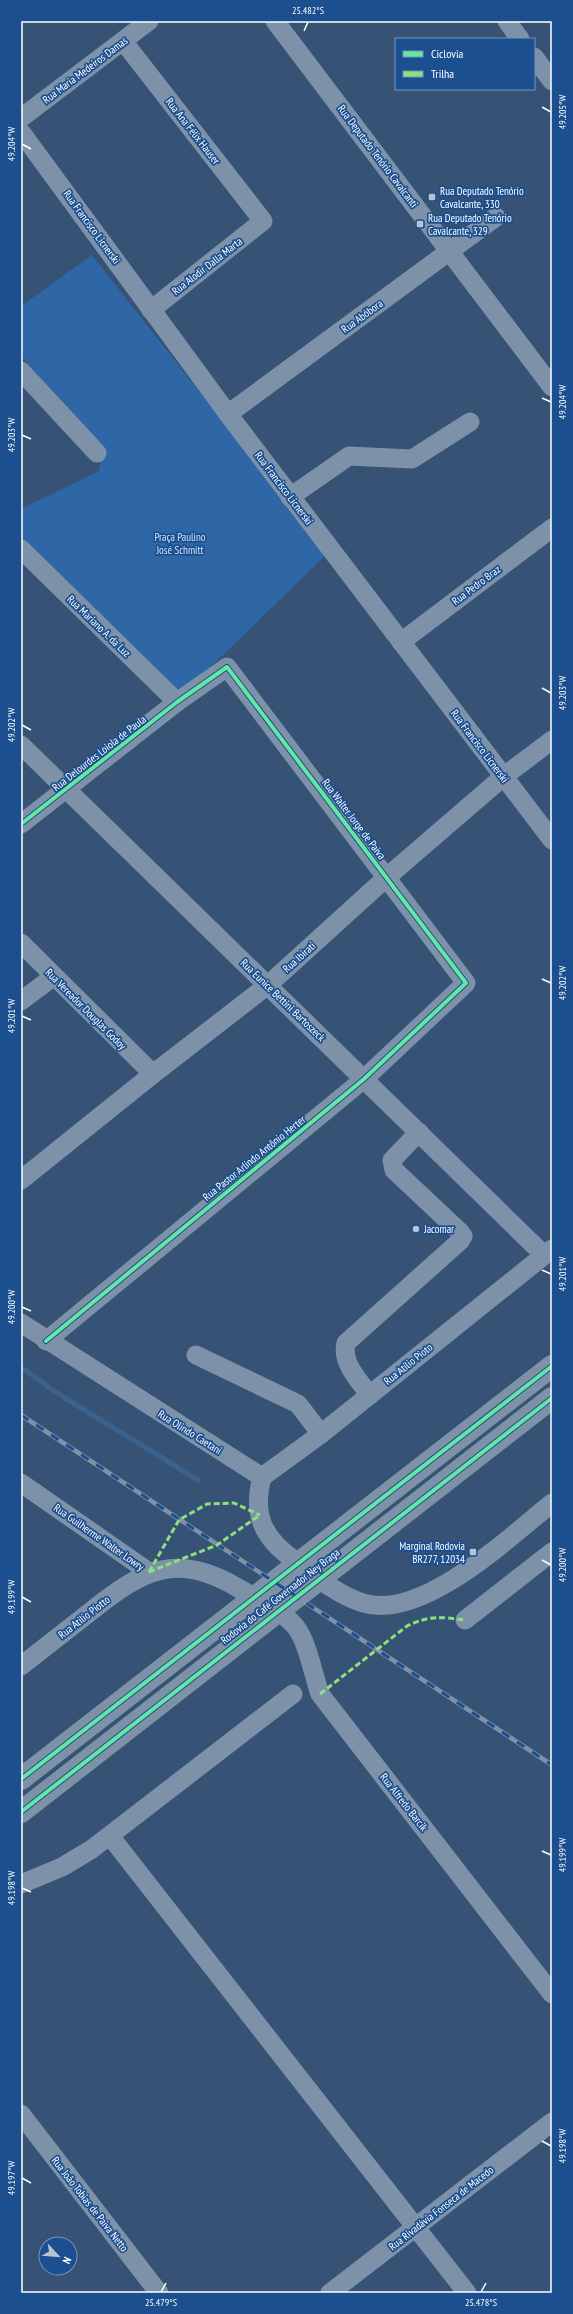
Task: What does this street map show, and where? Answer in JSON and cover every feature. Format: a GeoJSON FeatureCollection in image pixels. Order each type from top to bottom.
{"type":"FeatureCollection","features":[{"type":"Feature","properties":{"kind":"highway","name":"Rodovia do Café Governador Ney Braga"},"geometry":{"type":"LineString","coordinates":[[21,1779],[552,1366]]}},
{"type":"Feature","properties":{"kind":"highway","name":"Rodovia do Café Governador Ney Braga"},"geometry":{"type":"LineString","coordinates":[[21,1812],[342,1560],[552,1398]]}},
{"type":"Feature","properties":{"kind":"street","name":"Rua Maria Medeiros Damas"},"geometry":{"type":"LineString","coordinates":[[21,118],[149,21]]}},
{"type":"Feature","properties":{"kind":"street","name":"Rua Deputado Tenório Cavalcanti"},"geometry":{"type":"LineString","coordinates":[[275,21],[451,250],[552,387]]}},
{"type":"Feature","properties":{"kind":"street"},"geometry":{"type":"LineString","coordinates":[[507,21],[519,38]]}},
{"type":"Feature","properties":{"kind":"street","name":"Rua Ana Félix Hauser"},"geometry":{"type":"LineString","coordinates":[[123,40],[262,221]]}},
{"type":"Feature","properties":{"kind":"street"},"geometry":{"type":"LineString","coordinates":[[535,58],[552,81]]}},
{"type":"Feature","properties":{"kind":"street","name":"Rua Francisco Licnerski"},"geometry":{"type":"LineString","coordinates":[[21,132],[290,497],[552,840]]}},
{"type":"Feature","properties":{"kind":"street","name":"Rua Abóbora"},"geometry":{"type":"LineString","coordinates":[[228,414],[496,217]]}},
{"type":"Feature","properties":{"kind":"street","name":"Rua Alodir Dalla Marta"},"geometry":{"type":"LineString","coordinates":[[151,310],[262,221]]}},
{"type":"Feature","properties":{"kind":"street"},"geometry":{"type":"LineString","coordinates":[[21,371],[97,453]]}},
{"type":"Feature","properties":{"kind":"street"},"geometry":{"type":"LineString","coordinates":[[290,497],[349,456],[412,459],[470,422]]}},
{"type":"Feature","properties":{"kind":"street","name":"Rua Pedro Braz"},"geometry":{"type":"LineString","coordinates":[[401,642],[552,528]]}},
{"type":"Feature","properties":{"kind":"street","name":"Rua Mariano A. da Luz"},"geometry":{"type":"LineString","coordinates":[[21,549],[177,702]]}},
{"type":"Feature","properties":{"kind":"street","name":"Rua Delourdes Loiola de Paula"},"geometry":{"type":"LineString","coordinates":[[21,824],[67,790],[177,702],[227,667]]}},
{"type":"Feature","properties":{"kind":"street","name":"Rua Walter Jorge de Paiva"},"geometry":{"type":"LineString","coordinates":[[227,667],[466,983]]}},
{"type":"Feature","properties":{"kind":"street","name":"Rua Ibirati"},"geometry":{"type":"LineString","coordinates":[[21,1180],[152,1074],[268,985],[387,877],[504,777],[552,740]]}},
{"type":"Feature","properties":{"kind":"street","name":"Rua Eunice Bettini Bartoszeck"},"geometry":{"type":"LineString","coordinates":[[21,745],[419,1132],[548,1252]]}},
{"type":"Feature","properties":{"kind":"street","name":"Rua Vereador Douglas Godoy"},"geometry":{"type":"LineString","coordinates":[[21,943],[53,977],[152,1074]]}},
{"type":"Feature","properties":{"kind":"street"},"geometry":{"type":"LineString","coordinates":[[21,1001],[53,977]]}},
{"type":"Feature","properties":{"kind":"street","name":"Rua Pastor Arlindo Antônio Herter"},"geometry":{"type":"LineString","coordinates":[[46,1341],[364,1079],[466,983]]}},
{"type":"Feature","properties":{"kind":"street"},"geometry":{"type":"LineString","coordinates":[[370,1395],[355,1376],[344,1352],[346,1343],[460,1241],[463,1236],[394,1170],[392,1160],[419,1132]]}},
{"type":"Feature","properties":{"kind":"street","name":"Rua Atílio Pioto"},"geometry":{"type":"LineString","coordinates":[[262,1477],[321,1434],[548,1252]]}},
{"type":"Feature","properties":{"kind":"street","name":"Rua Olindo Caetani"},"geometry":{"type":"LineString","coordinates":[[21,1324],[262,1477]]}},
{"type":"Feature","properties":{"kind":"street"},"geometry":{"type":"LineString","coordinates":[[196,1355],[298,1404],[321,1434]]}},
{"type":"Feature","properties":{"kind":"street"},"geometry":{"type":"LineString","coordinates":[[262,1477],[258,1503],[264,1530],[273,1543],[336,1590],[364,1603],[381,1606],[402,1604],[426,1595],[448,1583],[552,1503]]}},
{"type":"Feature","properties":{"kind":"street","name":"Rua Guilherme Walter Lowry"},"geometry":{"type":"LineString","coordinates":[[21,1482],[149,1572],[172,1569],[192,1569],[210,1573],[270,1606]]}},
{"type":"Feature","properties":{"kind":"street"},"geometry":{"type":"LineString","coordinates":[[465,1620],[552,1552]]}},
{"type":"Feature","properties":{"kind":"street","name":"Rua Atilio Piotto"},"geometry":{"type":"LineString","coordinates":[[21,1666],[115,1592],[149,1572]]}},
{"type":"Feature","properties":{"kind":"street","name":"Rua Alfredo Barcik"},"geometry":{"type":"LineString","coordinates":[[270,1606],[296,1627],[302,1639],[320,1694],[552,1994]]}},
{"type":"Feature","properties":{"kind":"street"},"geometry":{"type":"LineString","coordinates":[[21,1884],[74,1861],[110,1836],[293,1694]]}},
{"type":"Feature","properties":{"kind":"street"},"geometry":{"type":"LineString","coordinates":[[110,1836],[467,2293]]}},
{"type":"Feature","properties":{"kind":"street","name":"Rua João Tobias de Paiva Netto"},"geometry":{"type":"LineString","coordinates":[[21,2114],[159,2293]]}},
{"type":"Feature","properties":{"kind":"street","name":"Rua Rivadávia Fonseca de Macedo"},"geometry":{"type":"LineString","coordinates":[[330,2293],[552,2122]]}},
{"type":"Feature","properties":{"kind":"green space","name":"Praça Paulino José Schmitt"},"geometry":{"type":"Polygon","coordinates":[[[92,255],[327,554],[221,657],[179,693],[21,542],[21,509],[99,471],[102,447],[21,356],[21,306],[92,255]]]}},
{"type":"Feature","properties":{"kind":"waterway"},"geometry":{"type":"LineString","coordinates":[[21,1367],[57,1393],[198,1480]]}},
{"type":"Feature","properties":{"kind":"railway"},"geometry":{"type":"LineString","coordinates":[[21,1415],[552,1765]]}},
{"type":"Feature","properties":{"kind":"marked path"},"geometry":{"type":"LineString","coordinates":[[149,1572],[179,1520],[207,1504],[234,1503],[260,1515]]}},
{"type":"Feature","properties":{"kind":"marked path"},"geometry":{"type":"LineString","coordinates":[[149,1572],[217,1545],[260,1515]]}},
{"type":"Feature","properties":{"kind":"marked path"},"geometry":{"type":"LineString","coordinates":[[320,1694],[407,1626],[429,1618],[465,1620]]}},
{"type":"Feature","properties":{"kind":"cycle path"},"geometry":{"type":"LineString","coordinates":[[21,824],[177,702],[227,667],[466,983],[364,1079],[46,1341]]}},
{"type":"Feature","properties":{"kind":"cycle path"},"geometry":{"type":"LineString","coordinates":[[21,1779],[552,1366]]}},
{"type":"Feature","properties":{"kind":"cycle path"},"geometry":{"type":"LineString","coordinates":[[21,1812],[552,1398]]}},
{"type":"Feature","properties":{"kind":"place","name":"Rua Deputado Tenório Cavalcante, 330"},"geometry":{"type":"Point","coordinates":[432,197]}},
{"type":"Feature","properties":{"kind":"place","name":"Rua Deputado Tenório Cavalcante, 329"},"geometry":{"type":"Point","coordinates":[420,224]}},
{"type":"Feature","properties":{"kind":"place","name":"Jacomar"},"geometry":{"type":"Point","coordinates":[416,1229]}},
{"type":"Feature","properties":{"kind":"place","name":"Marginal Rodovia BR277, 12034"},"geometry":{"type":"Point","coordinates":[473,1552]}}]}
